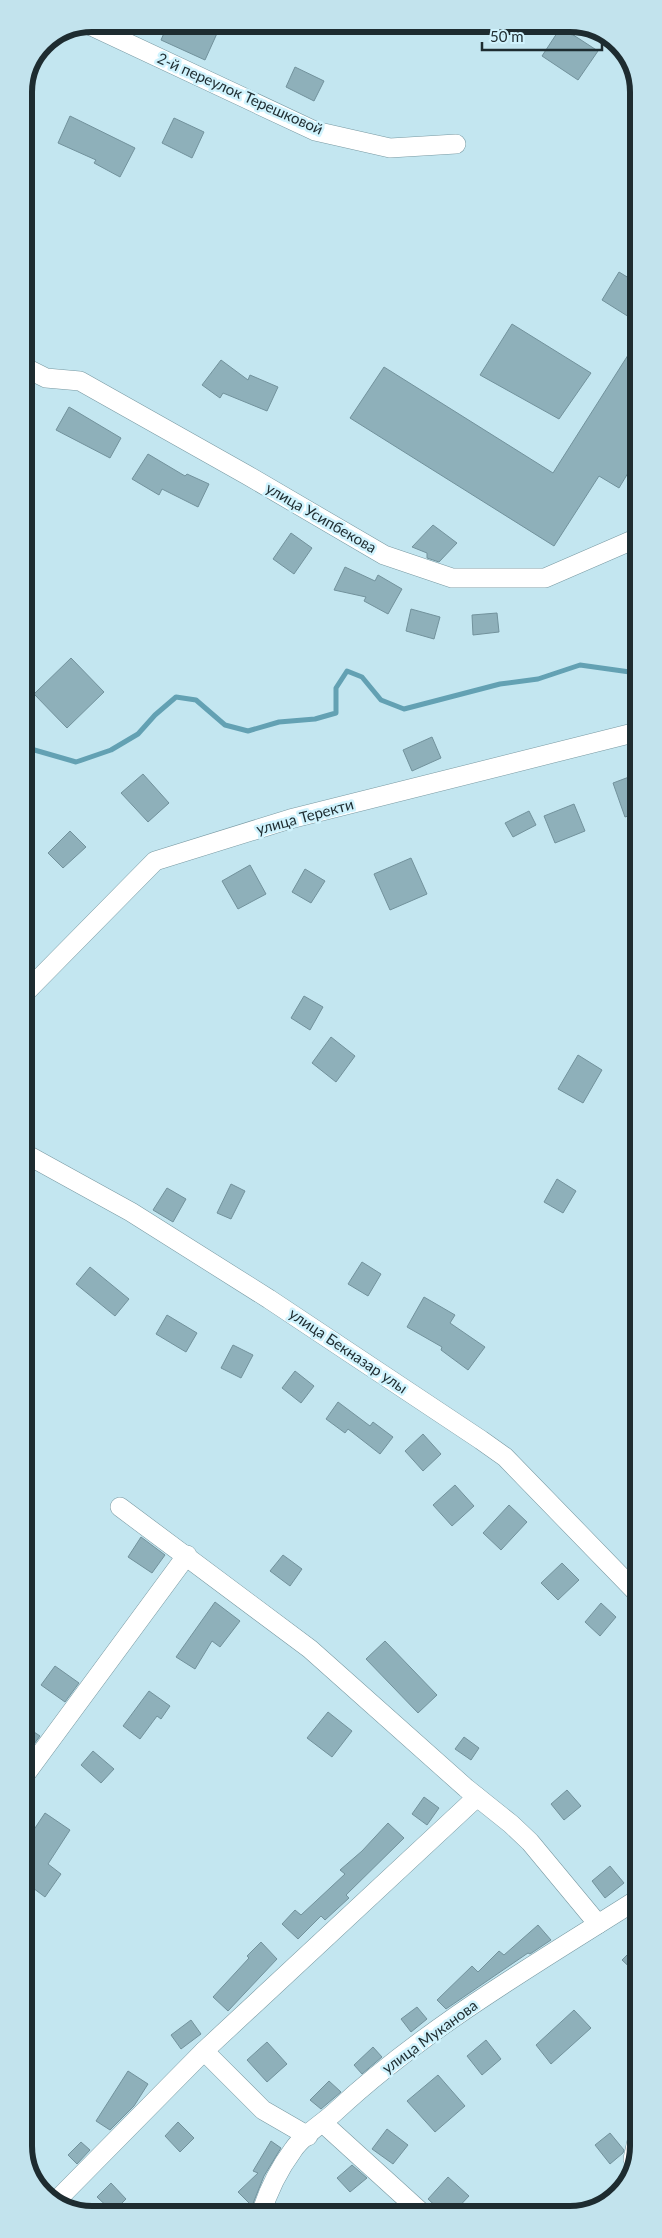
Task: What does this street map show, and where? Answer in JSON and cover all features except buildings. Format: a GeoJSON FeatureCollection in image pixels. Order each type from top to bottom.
{"type":"FeatureCollection","features":[{"type":"Feature","properties":{"kind":"street","name":"2-й переулок Терешковой"},"geometry":{"type":"LineString","coordinates":[[104,32],[315,131],[390,148],[456,144]]}},
{"type":"Feature","properties":{"kind":"street","name":"улица Усипбекова"},"geometry":{"type":"LineString","coordinates":[[32,371],[46,378],[80,381],[384,555],[452,578],[545,578],[630,541]]}},
{"type":"Feature","properties":{"kind":"street","name":"улица Теректи"},"geometry":{"type":"LineString","coordinates":[[32,986],[155,861],[290,819],[630,734]]}},
{"type":"Feature","properties":{"kind":"street","name":"улица Бекназар улы"},"geometry":{"type":"LineString","coordinates":[[32,1157],[131,1212],[270,1299],[505,1457],[630,1586]]}},
{"type":"Feature","properties":{"kind":"street"},"geometry":{"type":"LineString","coordinates":[[120,1507],[187,1555],[310,1649],[477,1797],[511,1824],[530,1842],[598,1924]]}},
{"type":"Feature","properties":{"kind":"street"},"geometry":{"type":"LineString","coordinates":[[32,1765],[187,1555]]}},
{"type":"Feature","properties":{"kind":"street"},"geometry":{"type":"LineString","coordinates":[[61,2196],[204,2052],[477,1797]]}},
{"type":"Feature","properties":{"kind":"street","name":"улица Муканова"},"geometry":{"type":"LineString","coordinates":[[264,2205],[279,2171],[294,2148],[361,2088],[440,2027],[630,1904]]}},
{"type":"Feature","properties":{"kind":"street"},"geometry":{"type":"LineString","coordinates":[[204,2052],[263,2110],[308,2136]]}},
{"type":"Feature","properties":{"kind":"street"},"geometry":{"type":"LineString","coordinates":[[323,2123],[414,2206]]}},
{"type":"Feature","properties":{"kind":"waterway"},"geometry":{"type":"LineString","coordinates":[[32,749],[76,762],[111,750],[138,734],[155,715],[176,697],[196,700],[225,725],[248,731],[279,722],[315,719],[336,713],[336,688],[347,671],[362,677],[381,700],[404,709],[500,684],[538,679],[580,665],[630,672]]}}]}
